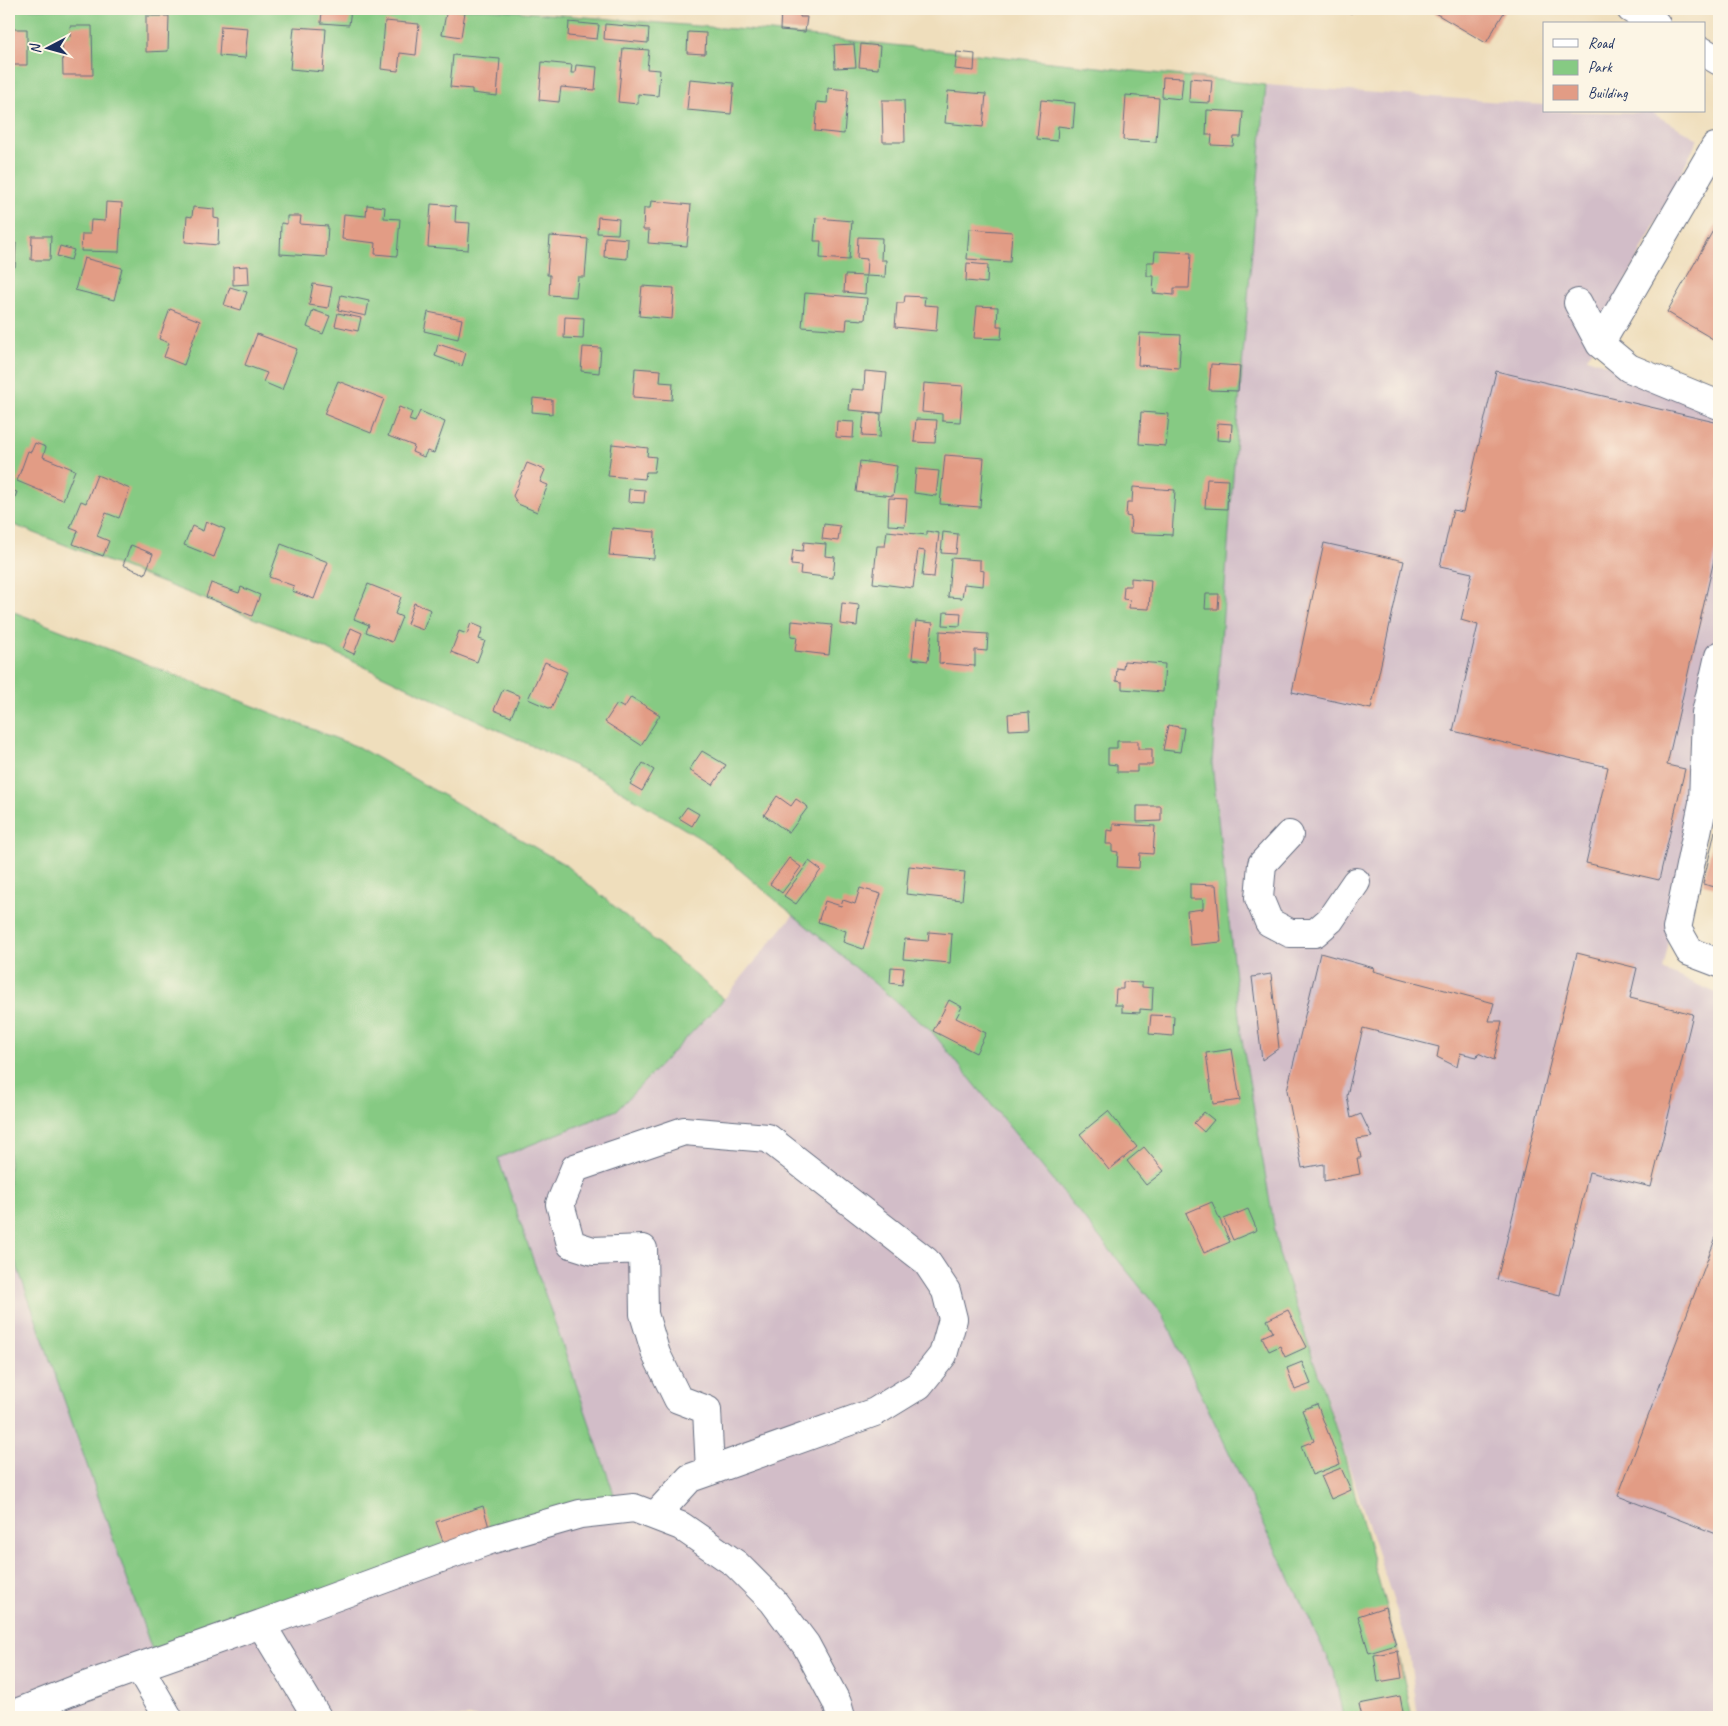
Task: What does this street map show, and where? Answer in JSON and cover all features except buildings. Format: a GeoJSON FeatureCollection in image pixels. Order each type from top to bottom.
{"type":"FeatureCollection","features":[{"type":"Feature","properties":{"kind":"street"},"geometry":{"type":"LineString","coordinates":[[1631,9],[1653,22]]}},
{"type":"Feature","properties":{"kind":"street"},"geometry":{"type":"LineString","coordinates":[[1706,53],[1719,61]]}},
{"type":"Feature","properties":{"kind":"street"},"geometry":{"type":"LineString","coordinates":[[1600,344],[1715,147]]}},
{"type":"Feature","properties":{"kind":"street"},"geometry":{"type":"LineString","coordinates":[[1578,303],[1600,344],[1629,368],[1719,405]]}},
{"type":"Feature","properties":{"kind":"street"},"geometry":{"type":"LineString","coordinates":[[1719,656],[1706,712],[1703,803],[1677,929],[1690,952],[1719,963]]}},
{"type":"Feature","properties":{"kind":"street"},"geometry":{"type":"LineString","coordinates":[[1289,835],[1262,864],[1259,898],[1270,922],[1290,933],[1314,933],[1330,920],[1356,882]]}},
{"type":"Feature","properties":{"kind":"street"},"geometry":{"type":"LineString","coordinates":[[655,1516],[690,1478],[710,1471],[874,1412],[919,1386],[943,1355],[953,1319],[946,1291],[926,1261],[768,1138],[684,1131],[575,1168],[560,1204],[571,1244],[593,1251],[643,1249],[644,1314],[656,1354],[678,1399],[707,1410],[710,1471]]}},
{"type":"Feature","properties":{"kind":"street"},"geometry":{"type":"LineString","coordinates":[[9,1716],[490,1540],[580,1514],[634,1508],[681,1526],[736,1564],[773,1601],[806,1645],[838,1703],[841,1717]]}},
{"type":"Feature","properties":{"kind":"street"},"geometry":{"type":"LineString","coordinates":[[261,1624],[317,1717]]}},
{"type":"Feature","properties":{"kind":"street"},"geometry":{"type":"LineString","coordinates":[[139,1667],[168,1717]]}},
{"type":"Feature","properties":{"kind":"shaded area"},"geometry":{"type":"Polygon","coordinates":[[[1266,85],[1543,105],[1543,112],[1652,113],[1698,139],[1587,358],[1719,402],[1719,702],[1663,970],[1719,994],[1719,1717],[1418,1717],[1408,1645],[1279,1254],[1241,1034],[1212,763],[1235,450],[1266,85]]]}},
{"type":"Feature","properties":{"kind":"shaded area"},"geometry":{"type":"Polygon","coordinates":[[[794,914],[932,1032],[1163,1315],[1334,1671],[1343,1717],[9,1717],[9,1243],[152,1650],[615,1496],[497,1158],[617,1110],[724,999],[794,914]]]}},
{"type":"Feature","properties":{"kind":"green space"},"geometry":{"type":"Polygon","coordinates":[[[9,9],[487,9],[771,32],[1266,85],[1235,450],[1212,763],[1241,1034],[1279,1254],[1343,1451],[1397,1647],[1412,1717],[1343,1717],[1334,1671],[1163,1315],[932,1032],[708,843],[598,777],[299,636],[9,523],[9,9]]]}},
{"type":"Feature","properties":{"kind":"green space"},"geometry":{"type":"Polygon","coordinates":[[[9,610],[358,747],[564,864],[724,999],[617,1110],[498,1158],[615,1497],[152,1650],[9,1243],[9,610]]]}}]}
